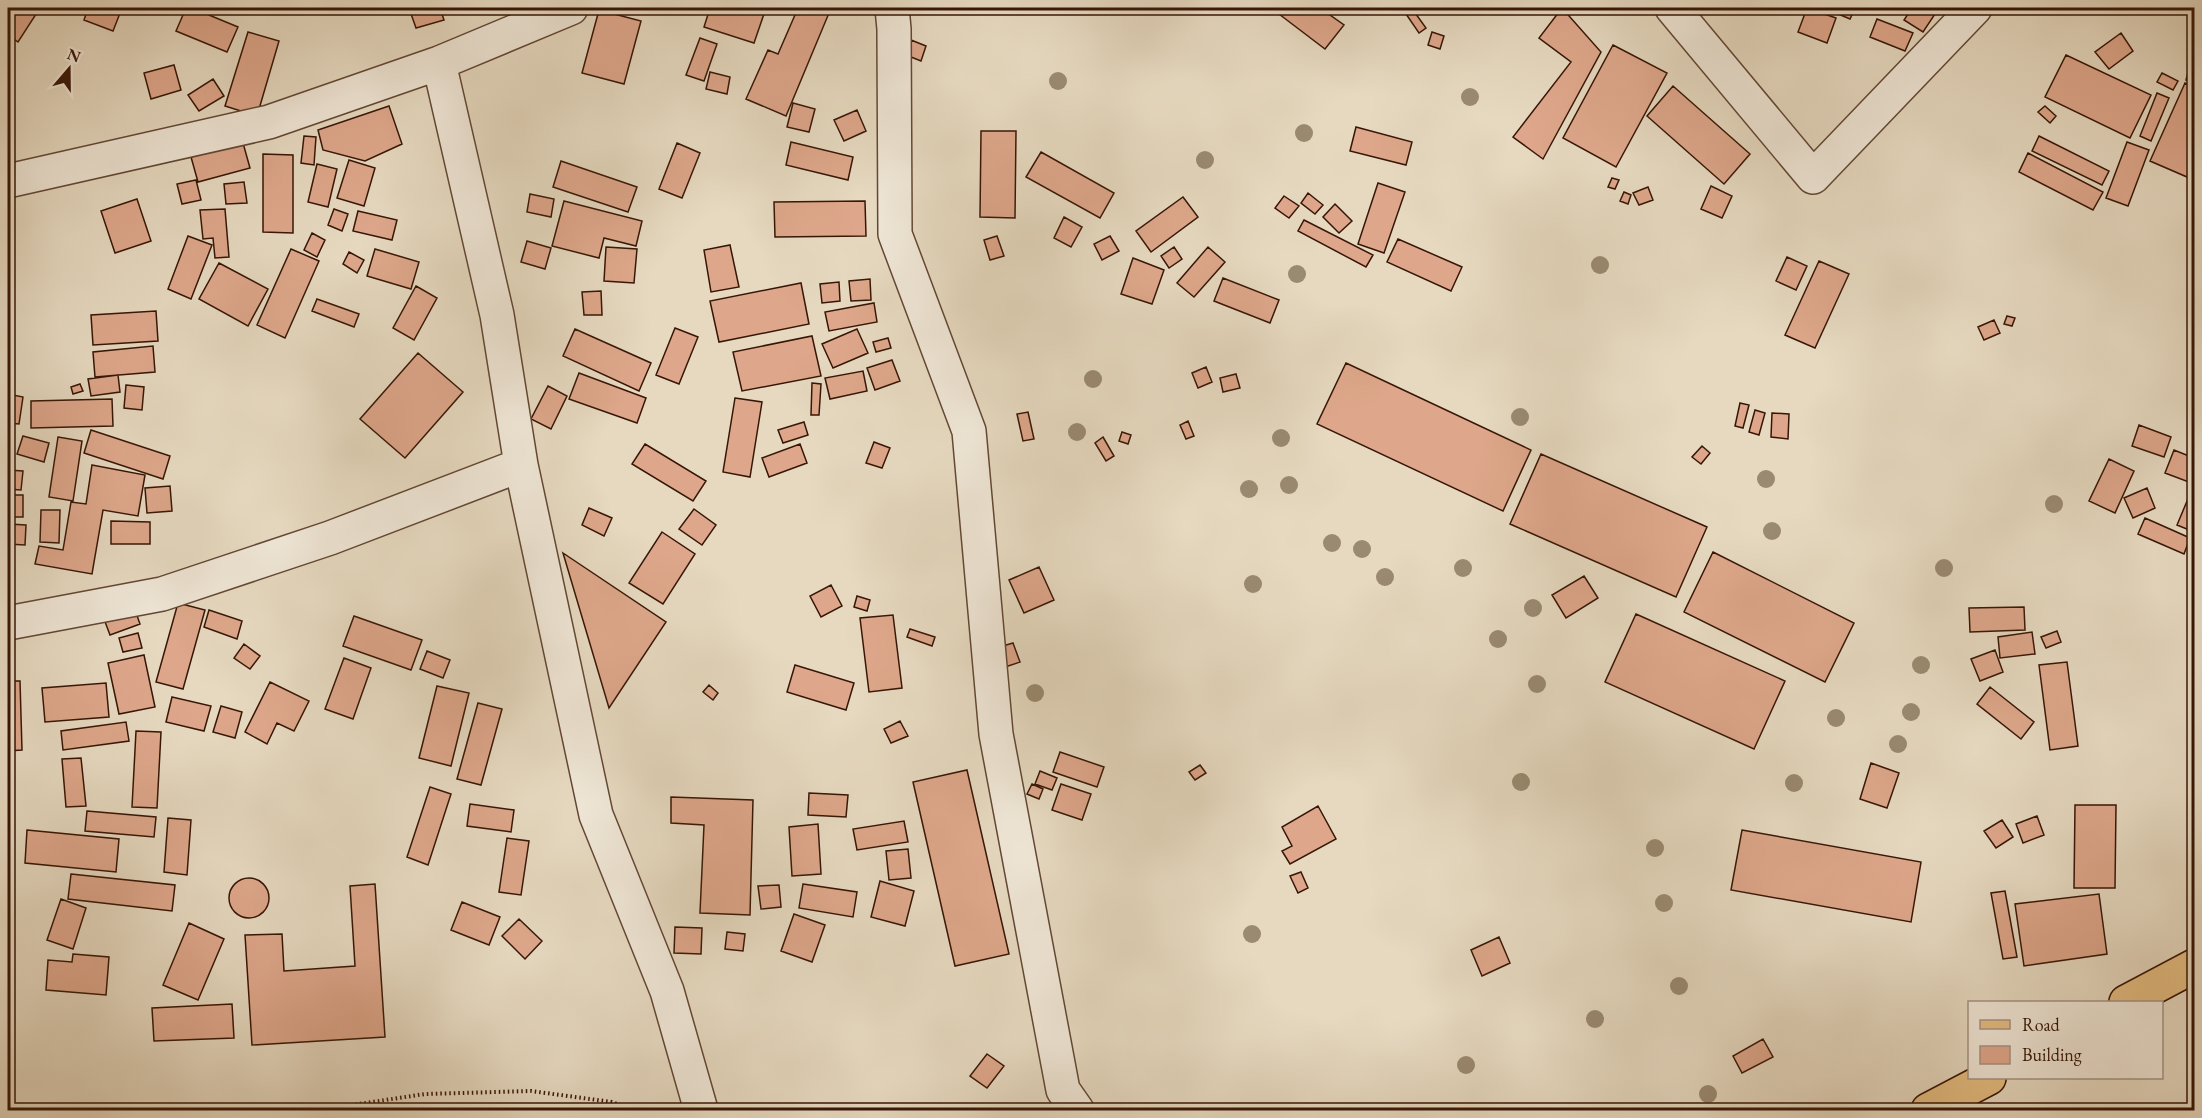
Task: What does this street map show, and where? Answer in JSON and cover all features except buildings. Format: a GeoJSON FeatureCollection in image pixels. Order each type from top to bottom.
{"type":"FeatureCollection","features":[{"type":"Feature","properties":{"kind":"main road"},"geometry":{"type":"LineString","coordinates":[[2128,1001],[2194,966]]}},
{"type":"Feature","properties":{"kind":"main road"},"geometry":{"type":"LineString","coordinates":[[1929,1110],[1985,1079]]}},
{"type":"Feature","properties":{"kind":"street"},"geometry":{"type":"LineString","coordinates":[[8,181],[269,122],[439,63],[571,8]]}},
{"type":"Feature","properties":{"kind":"street"},"geometry":{"type":"LineString","coordinates":[[891,8],[894,29],[895,234],[969,431],[996,734],[1063,1090],[1077,1110]]}},
{"type":"Feature","properties":{"kind":"street"},"geometry":{"type":"LineString","coordinates":[[1672,8],[1813,177],[1975,8]]}},
{"type":"Feature","properties":{"kind":"street"},"geometry":{"type":"LineString","coordinates":[[439,63],[497,315],[521,465],[596,815],[667,991],[701,1110]]}},
{"type":"Feature","properties":{"kind":"street"},"geometry":{"type":"LineString","coordinates":[[8,623],[162,594],[330,538],[521,465]]}},
{"type":"Feature","properties":{"kind":"path"},"geometry":{"type":"LineString","coordinates":[[194,1110],[319,1110],[425,1094],[531,1091],[612,1102],[634,1110]]}}]}
